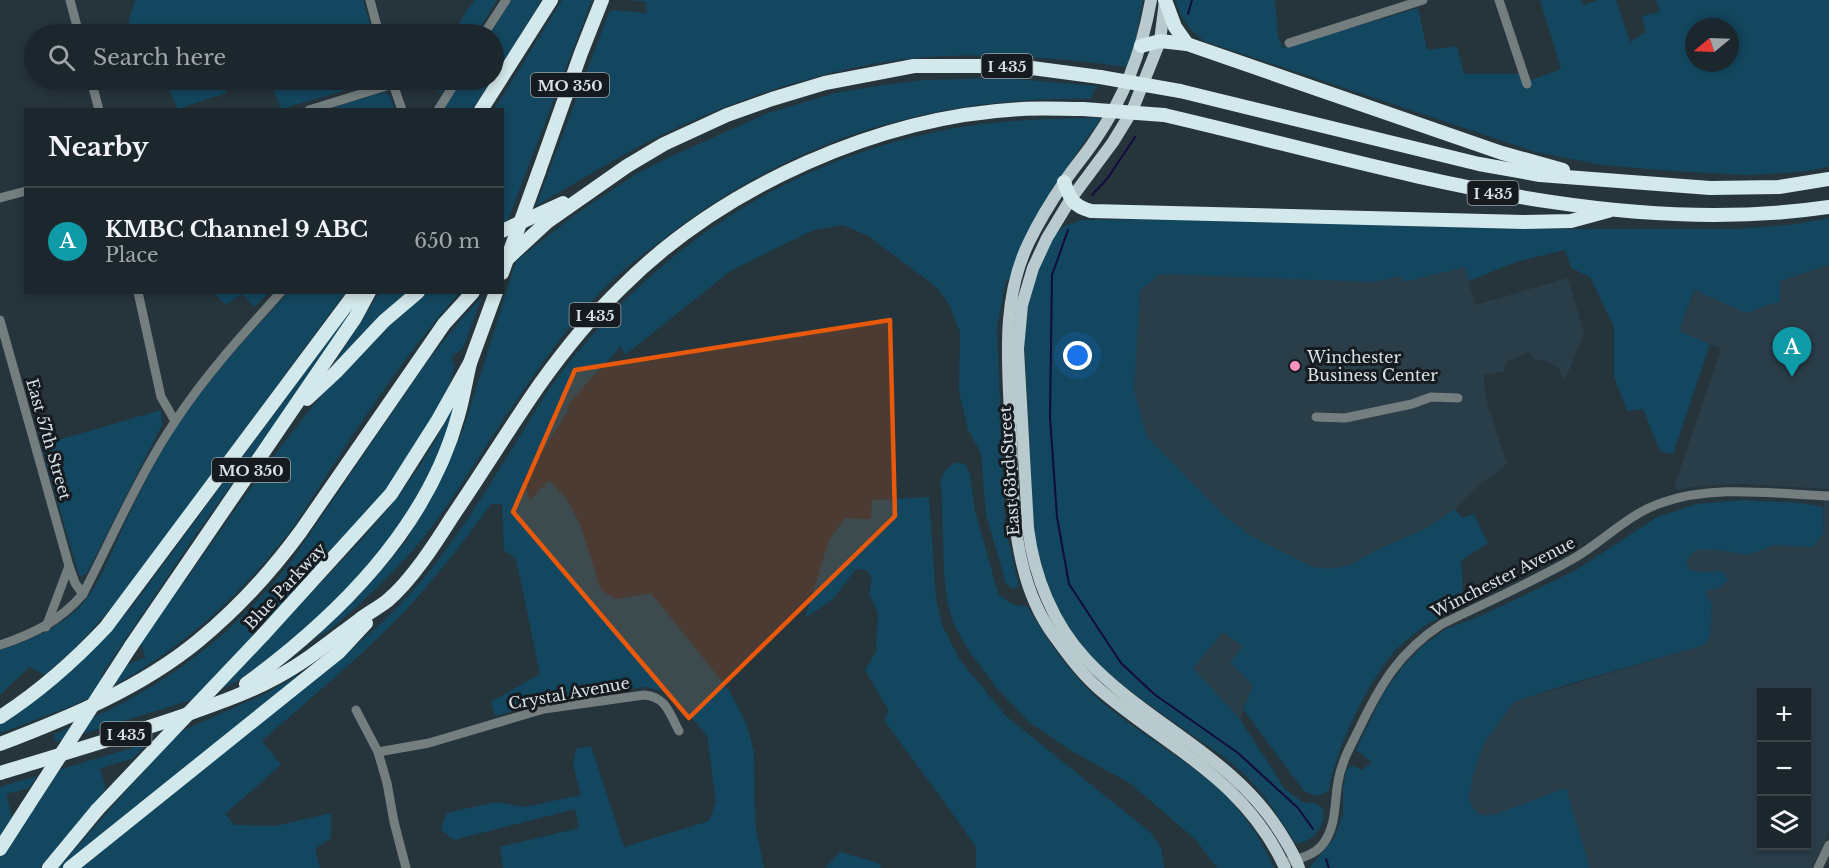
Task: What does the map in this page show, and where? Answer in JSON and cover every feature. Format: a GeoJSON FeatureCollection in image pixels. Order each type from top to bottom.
{"type":"FeatureCollection","features":[{"type":"Feature","properties":{"kind":"highway","name":"MO 350"},"geometry":{"type":"LineString","coordinates":[[504,73],[551,0]]}},
{"type":"Feature","properties":{"kind":"highway","name":"MO 350"},"geometry":{"type":"LineString","coordinates":[[504,267],[581,53],[603,0]]}},
{"type":"Feature","properties":{"kind":"highway"},"geometry":{"type":"LineString","coordinates":[[1165,0],[1175,27],[1187,44]]}},
{"type":"Feature","properties":{"kind":"highway"},"geometry":{"type":"LineString","coordinates":[[1141,46],[1160,41],[1187,44],[1502,153],[1592,178]]}},
{"type":"Feature","properties":{"kind":"highway","name":"I 435"},"geometry":{"type":"LineString","coordinates":[[504,261],[547,222],[587,192],[664,144],[727,115],[825,83],[914,66],[1017,66],[1100,76],[1180,91],[1479,164],[1540,175],[1710,188],[1779,187],[1829,179]]}},
{"type":"Feature","properties":{"kind":"highway","name":"MO 350"},"geometry":{"type":"LineString","coordinates":[[481,108],[493,90]]}},
{"type":"Feature","properties":{"kind":"highway","name":"I 435"},"geometry":{"type":"LineString","coordinates":[[0,773],[148,728],[223,701],[276,678],[318,651],[388,601],[426,557],[541,383],[591,320],[624,284],[705,219],[743,195],[788,171],[834,151],[921,123],[1023,109],[1164,115],[1480,191],[1614,209],[1684,215],[1760,215],[1829,207]]}},
{"type":"Feature","properties":{"kind":"highway"},"geometry":{"type":"LineString","coordinates":[[1064,182],[1070,200],[1078,208],[1091,211],[1469,222],[1571,221],[1614,209]]}},
{"type":"Feature","properties":{"kind":"highway"},"geometry":{"type":"LineString","coordinates":[[504,230],[587,192]]}},
{"type":"Feature","properties":{"kind":"highway"},"geometry":{"type":"LineString","coordinates":[[0,717],[50,680],[106,627],[355,294]]}},
{"type":"Feature","properties":{"kind":"highway","name":"MO 350"},"geometry":{"type":"LineString","coordinates":[[0,849],[131,646],[355,318],[368,294]]}},
{"type":"Feature","properties":{"kind":"highway"},"geometry":{"type":"LineString","coordinates":[[288,417],[336,372],[384,321],[416,294]]}},
{"type":"Feature","properties":{"kind":"highway","name":"I 435"},"geometry":{"type":"LineString","coordinates":[[0,744],[48,726],[164,666],[197,642],[237,606],[278,563],[444,324],[470,294]]}},
{"type":"Feature","properties":{"kind":"highway","name":"Blue Parkway"},"geometry":{"type":"LineString","coordinates":[[49,868],[97,810],[263,635],[391,494],[438,420],[470,363],[495,294]]}},
{"type":"Feature","properties":{"kind":"highway"},"geometry":{"type":"LineString","coordinates":[[223,701],[294,647],[383,560],[419,505],[439,466],[458,417],[470,363]]}},
{"type":"Feature","properties":{"kind":"highway"},"geometry":{"type":"LineString","coordinates":[[70,868],[339,652],[388,601]]}},
{"type":"Feature","properties":{"kind":"main road","name":"East 63rd Street"},"geometry":{"type":"LineString","coordinates":[[1151,0],[1141,46],[1112,114],[1064,182],[1029,242],[1017,276],[1008,334],[1014,522],[1022,565],[1035,603],[1049,630],[1076,665],[1104,693],[1224,783],[1255,816],[1274,844],[1284,865]]}},
{"type":"Feature","properties":{"kind":"main road","name":"East 63rd Street"},"geometry":{"type":"LineString","coordinates":[[1165,0],[1160,41],[1126,122],[1070,200],[1047,238],[1033,268],[1022,305],[1018,349],[1031,551],[1038,577],[1059,622],[1086,659],[1135,703],[1243,784],[1271,818],[1297,864]]}},
{"type":"Feature","properties":{"kind":"street"},"geometry":{"type":"LineString","coordinates":[[70,0],[76,24]]}},
{"type":"Feature","properties":{"kind":"street"},"geometry":{"type":"LineString","coordinates":[[370,0],[376,24]]}},
{"type":"Feature","properties":{"kind":"street"},"geometry":{"type":"LineString","coordinates":[[490,24],[506,0]]}},
{"type":"Feature","properties":{"kind":"street"},"geometry":{"type":"LineString","coordinates":[[1289,43],[1423,0]]}},
{"type":"Feature","properties":{"kind":"street"},"geometry":{"type":"LineString","coordinates":[[1498,0],[1527,84]]}},
{"type":"Feature","properties":{"kind":"street"},"geometry":{"type":"LineString","coordinates":[[94,90],[98,108]]}},
{"type":"Feature","properties":{"kind":"street"},"geometry":{"type":"LineString","coordinates":[[315,108],[368,90]]}},
{"type":"Feature","properties":{"kind":"street"},"geometry":{"type":"LineString","coordinates":[[395,90],[401,108]]}},
{"type":"Feature","properties":{"kind":"street"},"geometry":{"type":"LineString","coordinates":[[439,108],[451,90]]}},
{"type":"Feature","properties":{"kind":"street"},"geometry":{"type":"LineString","coordinates":[[0,198],[24,192]]}},
{"type":"Feature","properties":{"kind":"street"},"geometry":{"type":"LineString","coordinates":[[138,294],[161,398],[175,421]]}},
{"type":"Feature","properties":{"kind":"street"},"geometry":{"type":"LineString","coordinates":[[0,645],[46,627],[72,607],[83,594],[157,450],[175,421],[200,384],[228,349],[279,294]]}},
{"type":"Feature","properties":{"kind":"street","name":"East 57th Street"},"geometry":{"type":"LineString","coordinates":[[0,320],[2,337],[69,566],[75,583],[83,594]]}},
{"type":"Feature","properties":{"kind":"street"},"geometry":{"type":"LineString","coordinates":[[1316,417],[1345,418],[1412,404],[1431,397],[1458,398]]}},
{"type":"Feature","properties":{"kind":"street","name":"Winchester Avenue"},"geometry":{"type":"LineString","coordinates":[[1284,865],[1297,864],[1318,850],[1325,841],[1333,824],[1337,783],[1342,764],[1372,703],[1394,667],[1425,635],[1442,624],[1569,561],[1618,527],[1662,502],[1705,493],[1729,492],[1829,496]]}},
{"type":"Feature","properties":{"kind":"street"},"geometry":{"type":"LineString","coordinates":[[46,627],[69,566]]}},
{"type":"Feature","properties":{"kind":"street","name":"Crystal Avenue"},"geometry":{"type":"LineString","coordinates":[[378,752],[429,742],[544,709],[644,695],[655,696],[664,702],[679,731]]}},
{"type":"Feature","properties":{"kind":"street"},"geometry":{"type":"LineString","coordinates":[[356,710],[378,752],[406,868]]}},
{"type":"Feature","properties":{"kind":"street"},"geometry":{"type":"LineString","coordinates":[[1818,868],[1829,845]]}},
{"type":"Feature","properties":{"kind":"highlighted area"},"geometry":{"type":"Polygon","coordinates":[[[890,320],[895,516],[689,718],[513,512],[575,370],[890,320]]]}},
{"type":"Feature","properties":{"kind":"shaded area"},"geometry":{"type":"Polygon","coordinates":[[[135,0],[363,0],[370,24],[129,24],[135,0]]]}},
{"type":"Feature","properties":{"kind":"shaded area"},"geometry":{"type":"Polygon","coordinates":[[[475,0],[497,0],[482,24],[459,24],[475,0]]]}},
{"type":"Feature","properties":{"kind":"shaded area"},"geometry":{"type":"Polygon","coordinates":[[[511,0],[542,0],[504,61],[504,24],[496,24],[511,0]]]}},
{"type":"Feature","properties":{"kind":"shaded area"},"geometry":{"type":"Polygon","coordinates":[[[562,0],[592,0],[507,222],[504,224],[504,108],[495,108],[562,0]]]}},
{"type":"Feature","properties":{"kind":"shaded area"},"geometry":{"type":"Polygon","coordinates":[[[628,0],[1143,0],[1135,42],[1127,67],[1037,58],[946,56],[913,58],[847,69],[748,98],[687,123],[630,152],[536,206],[609,12],[613,10],[647,13],[646,2],[628,0]]]}},
{"type":"Feature","properties":{"kind":"shaded area"},"geometry":{"type":"Polygon","coordinates":[[[1176,0],[1275,0],[1278,36],[1283,48],[1418,8],[1427,50],[1457,46],[1464,74],[1523,74],[1526,82],[1561,69],[1540,0],[1581,0],[1583,5],[1598,0],[1616,0],[1630,42],[1646,32],[1642,16],[1660,12],[1656,0],[1829,0],[1829,167],[1801,172],[1746,175],[1602,165],[1536,152],[1204,41],[1186,23],[1176,0]]]}},
{"type":"Feature","properties":{"kind":"shaded area"},"geometry":{"type":"Polygon","coordinates":[[[1005,78],[1097,86],[1090,99],[1032,100],[976,105],[921,115],[868,129],[817,148],[767,172],[719,200],[671,233],[616,277],[571,326],[505,417],[440,516],[413,550],[364,600],[315,639],[351,601],[356,599],[409,538],[409,534],[429,501],[463,430],[516,261],[573,216],[636,174],[768,113],[835,93],[877,86],[925,80],[1005,78]]]}},
{"type":"Feature","properties":{"kind":"shaded area"},"geometry":{"type":"Polygon","coordinates":[[[169,90],[225,90],[226,93],[178,108],[169,90]]]}},
{"type":"Feature","properties":{"kind":"shaded area"},"geometry":{"type":"Polygon","coordinates":[[[274,90],[347,90],[284,108],[281,108],[274,90]]]}},
{"type":"Feature","properties":{"kind":"shaded area"},"geometry":{"type":"Polygon","coordinates":[[[456,90],[485,90],[473,108],[444,108],[456,90]]]}},
{"type":"Feature","properties":{"kind":"shaded area"},"geometry":{"type":"Polygon","coordinates":[[[384,92],[390,96],[394,108],[331,108],[384,92]]]}},
{"type":"Feature","properties":{"kind":"shaded area"},"geometry":{"type":"Polygon","coordinates":[[[1101,118],[1061,176],[1026,235],[1010,279],[1006,279],[997,328],[1005,527],[1019,586],[1012,589],[1006,583],[986,515],[981,453],[968,430],[959,391],[960,332],[949,304],[935,286],[868,236],[843,225],[814,230],[732,270],[625,355],[621,346],[569,403],[568,411],[523,480],[530,500],[549,480],[566,498],[580,524],[601,590],[615,599],[651,593],[729,690],[746,723],[754,751],[755,824],[764,868],[503,868],[500,847],[579,828],[575,809],[454,840],[441,830],[446,813],[496,802],[524,807],[581,795],[573,765],[576,749],[591,746],[624,847],[709,821],[716,802],[707,735],[683,708],[662,691],[646,687],[599,693],[537,704],[495,716],[491,702],[540,674],[516,559],[504,550],[502,504],[491,504],[441,570],[405,611],[345,668],[262,741],[281,765],[225,814],[235,825],[276,826],[331,813],[331,838],[315,849],[320,868],[81,868],[348,652],[394,611],[423,579],[462,526],[552,385],[592,335],[636,290],[683,249],[734,214],[788,183],[845,158],[905,139],[968,126],[1012,121],[1101,118]]]}},
{"type":"Feature","properties":{"kind":"shaded area"},"geometry":{"type":"Polygon","coordinates":[[[1829,218],[1829,265],[1780,281],[1780,301],[1746,313],[1694,290],[1679,331],[1710,344],[1673,454],[1660,451],[1643,409],[1627,411],[1614,377],[1614,327],[1590,277],[1571,268],[1565,250],[1519,261],[1469,281],[1465,267],[1403,282],[1401,276],[1373,282],[1160,274],[1140,291],[1134,390],[1147,437],[1224,515],[1248,534],[1313,567],[1329,569],[1350,565],[1376,550],[1427,528],[1455,509],[1462,518],[1474,514],[1488,543],[1461,561],[1463,589],[1458,605],[1451,612],[1423,627],[1402,644],[1379,672],[1356,712],[1338,755],[1329,790],[1322,794],[1313,795],[1303,790],[1243,709],[1253,686],[1230,662],[1243,647],[1223,632],[1193,668],[1240,719],[1285,789],[1302,802],[1317,804],[1323,809],[1323,821],[1320,827],[1307,840],[1295,843],[1275,812],[1245,775],[1217,752],[1136,695],[1092,657],[1068,626],[1057,606],[1034,541],[1024,333],[1027,302],[1037,270],[1051,238],[1063,227],[1080,220],[1161,219],[1523,229],[1739,229],[1796,224],[1829,218]]]}},
{"type":"Feature","properties":{"kind":"shaded area"},"geometry":{"type":"Polygon","coordinates":[[[1829,265],[1829,489],[1741,484],[1698,486],[1678,490],[1674,487],[1721,349],[1679,331],[1695,290],[1779,281],[1829,265]]]}},
{"type":"Feature","properties":{"kind":"shaded area"},"geometry":{"type":"Polygon","coordinates":[[[1465,267],[1475,305],[1568,278],[1584,333],[1565,380],[1558,368],[1548,362],[1533,359],[1529,352],[1506,362],[1504,371],[1483,375],[1487,402],[1507,464],[1455,509],[1427,528],[1376,550],[1350,565],[1329,569],[1313,567],[1248,534],[1224,515],[1147,437],[1134,390],[1140,291],[1160,274],[1373,282],[1401,276],[1403,282],[1465,267]]]}},
{"type":"Feature","properties":{"kind":"shaded area"},"geometry":{"type":"Polygon","coordinates":[[[215,294],[242,294],[226,305],[215,294]]]}},
{"type":"Feature","properties":{"kind":"shaded area"},"geometry":{"type":"Polygon","coordinates":[[[242,294],[268,294],[254,307],[242,294]]]}},
{"type":"Feature","properties":{"kind":"shaded area"},"geometry":{"type":"Polygon","coordinates":[[[287,294],[344,294],[120,599],[75,648],[45,675],[29,667],[0,695],[0,650],[48,631],[82,605],[97,583],[166,444],[194,402],[246,338],[287,294]]]}},
{"type":"Feature","properties":{"kind":"shaded area"},"geometry":{"type":"Polygon","coordinates":[[[362,294],[310,376],[197,533],[100,677],[145,657],[140,641],[273,458],[344,370],[383,330],[425,294],[458,294],[393,377],[294,526],[250,579],[226,603],[174,647],[117,684],[85,700],[0,733],[0,724],[37,699],[72,670],[134,604],[362,294]]]}},
{"type":"Feature","properties":{"kind":"shaded area"},"geometry":{"type":"Polygon","coordinates":[[[378,294],[409,294],[333,365],[378,294]]]}},
{"type":"Feature","properties":{"kind":"shaded area"},"geometry":{"type":"Polygon","coordinates":[[[482,297],[463,348],[451,358],[455,365],[450,383],[430,424],[393,482],[306,581],[252,634],[267,637],[367,533],[415,473],[457,399],[444,443],[431,471],[401,524],[364,570],[287,648],[249,675],[214,693],[56,742],[54,734],[127,701],[181,667],[221,635],[258,600],[292,560],[426,363],[482,297]]]}},
{"type":"Feature","properties":{"kind":"shaded area"},"geometry":{"type":"Polygon","coordinates":[[[161,410],[162,425],[87,573],[81,577],[41,445],[161,410]]]}},
{"type":"Feature","properties":{"kind":"shaded area"},"geometry":{"type":"Polygon","coordinates":[[[956,462],[965,464],[970,474],[975,511],[998,593],[1011,603],[1027,606],[1058,654],[1096,697],[1223,793],[1263,845],[1274,868],[1217,868],[1196,840],[1131,784],[1070,750],[1029,722],[996,687],[969,651],[953,623],[947,599],[941,479],[947,468],[956,462]]]}},
{"type":"Feature","properties":{"kind":"shaded area"},"geometry":{"type":"Polygon","coordinates":[[[929,497],[936,599],[942,625],[960,660],[1006,716],[1150,832],[1161,847],[1164,868],[976,868],[976,848],[884,720],[889,711],[865,670],[876,652],[878,613],[869,593],[872,580],[867,570],[856,569],[832,600],[805,618],[829,540],[845,518],[871,519],[872,500],[929,497]]]}},
{"type":"Feature","properties":{"kind":"shaded area"},"geometry":{"type":"Polygon","coordinates":[[[1742,500],[1801,503],[1823,507],[1823,534],[1813,547],[1774,545],[1748,555],[1716,550],[1696,550],[1686,560],[1689,570],[1723,571],[1728,580],[1719,588],[1705,591],[1712,604],[1710,636],[1704,645],[1514,702],[1484,743],[1473,775],[1469,799],[1473,808],[1482,816],[1496,814],[1566,788],[1590,868],[1309,868],[1335,837],[1343,813],[1343,789],[1347,768],[1355,766],[1362,770],[1372,762],[1356,750],[1383,694],[1402,667],[1422,646],[1446,629],[1483,615],[1576,570],[1657,517],[1697,504],[1742,500]]]}},
{"type":"Feature","properties":{"kind":"shaded area"},"geometry":{"type":"Polygon","coordinates":[[[1824,500],[1829,501],[1829,832],[1812,868],[1590,868],[1566,788],[1496,815],[1482,816],[1473,808],[1469,799],[1473,775],[1484,743],[1514,702],[1704,645],[1710,636],[1712,604],[1704,591],[1723,571],[1689,570],[1686,560],[1696,550],[1716,550],[1748,555],[1774,545],[1813,547],[1823,534],[1824,500]]]}},
{"type":"Feature","properties":{"kind":"shaded area"},"geometry":{"type":"Polygon","coordinates":[[[1223,631],[1243,647],[1253,686],[1240,719],[1192,668],[1223,631]]]}},
{"type":"Feature","properties":{"kind":"shaded area"},"geometry":{"type":"Polygon","coordinates":[[[306,670],[308,671],[65,868],[58,868],[177,733],[267,693],[306,670]]]}},
{"type":"Feature","properties":{"kind":"shaded area"},"geometry":{"type":"Polygon","coordinates":[[[148,743],[132,759],[100,768],[106,788],[96,803],[40,868],[0,868],[0,858],[55,771],[148,743]]]}},
{"type":"Feature","properties":{"kind":"shaded area"},"geometry":{"type":"Polygon","coordinates":[[[37,776],[29,788],[6,794],[12,817],[0,836],[0,787],[37,776]]]}},
{"type":"Feature","properties":{"kind":"shaded area"},"geometry":{"type":"Polygon","coordinates":[[[840,852],[878,863],[881,868],[825,868],[840,852]]]}},
{"type":"Feature","properties":{"kind":"waterway"},"geometry":{"type":"LineString","coordinates":[[1188,14],[1192,0]]}},
{"type":"Feature","properties":{"kind":"waterway"},"geometry":{"type":"LineString","coordinates":[[1092,195],[1107,179],[1135,137]]}},
{"type":"Feature","properties":{"kind":"waterway"},"geometry":{"type":"LineString","coordinates":[[1068,230],[1052,275],[1050,417],[1057,517],[1069,584],[1121,663],[1154,694],[1238,753],[1298,808],[1313,829]]}},
{"type":"Feature","properties":{"kind":"waterway"},"geometry":{"type":"LineString","coordinates":[[1326,859],[1329,868]]}},
{"type":"Feature","properties":{"kind":"place","name":"Winchester Business Center"},"geometry":{"type":"Point","coordinates":[1295,366]}},
{"type":"Feature","properties":{"kind":"place","name":"KMBC Channel 9 ABC"},"geometry":{"type":"Point","coordinates":[1792,377]}}]}
